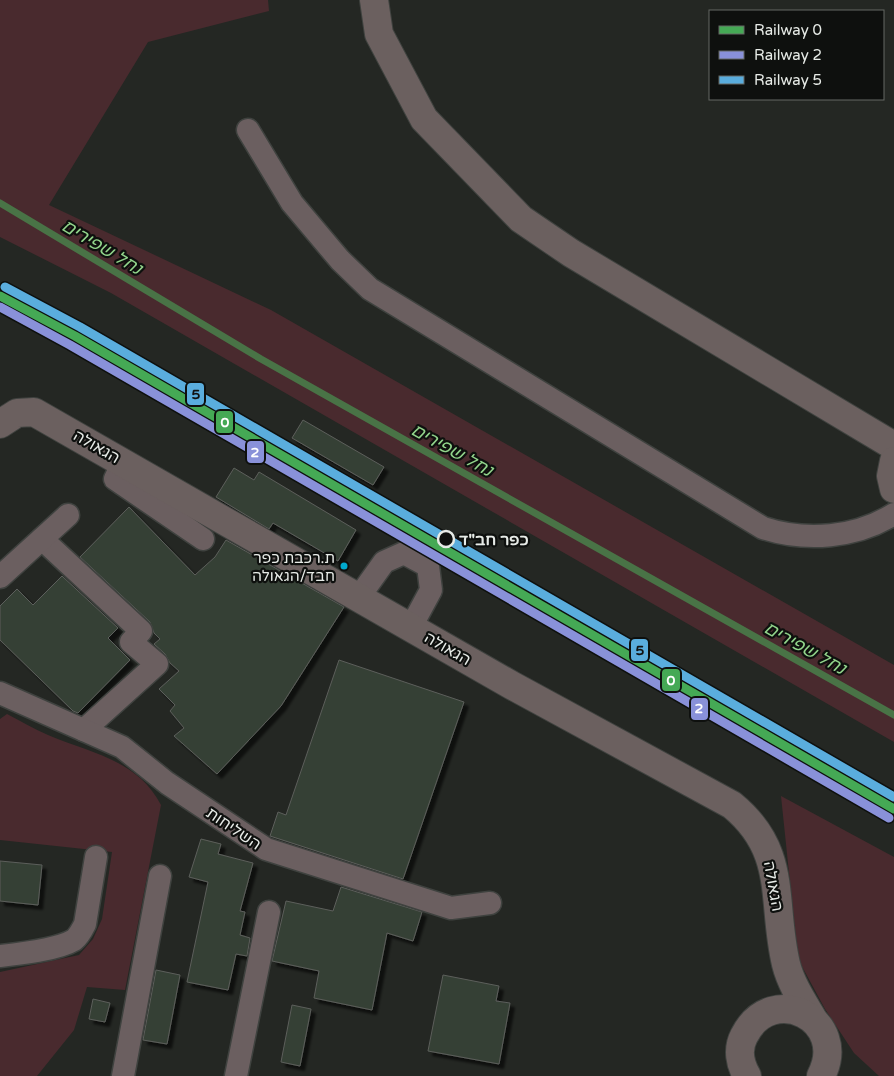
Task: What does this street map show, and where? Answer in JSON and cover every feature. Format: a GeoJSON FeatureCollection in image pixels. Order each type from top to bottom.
{"type":"FeatureCollection","features":[{"type":"Feature","properties":{"kind":"main road"},"geometry":{"type":"LineString","coordinates":[[374,0],[379,34],[424,119],[520,219],[587,264],[894,446]]}},
{"type":"Feature","properties":{"kind":"main road","name":"הגאולה"},"geometry":{"type":"LineString","coordinates":[[0,424],[17,413],[34,412],[513,686],[732,805],[748,818],[763,839],[773,870],[782,943],[793,984],[813,1019],[822,1030],[828,1044],[828,1070]]}},
{"type":"Feature","properties":{"kind":"main road"},"geometry":{"type":"LineString","coordinates":[[894,462],[891,476],[894,489]]}},
{"type":"Feature","properties":{"kind":"main road","name":"הגאולה"},"geometry":{"type":"LineString","coordinates":[[744,1073],[740,1054],[742,1040],[748,1027],[758,1017],[773,987],[779,966],[782,943]]}},
{"type":"Feature","properties":{"kind":"main road"},"geometry":{"type":"LineString","coordinates":[[758,1017],[772,1010],[786,1009],[800,1012],[813,1019]]}},
{"type":"Feature","properties":{"kind":"street"},"geometry":{"type":"LineString","coordinates":[[248,130],[292,203],[340,260],[370,289],[763,528],[799,537],[817,536],[871,526],[894,514]]}},
{"type":"Feature","properties":{"kind":"street"},"geometry":{"type":"LineString","coordinates":[[123,462],[116,479],[203,539]]}},
{"type":"Feature","properties":{"kind":"street"},"geometry":{"type":"LineString","coordinates":[[0,577],[68,515]]}},
{"type":"Feature","properties":{"kind":"street"},"geometry":{"type":"LineString","coordinates":[[42,539],[141,632],[131,642],[157,664],[84,730]]}},
{"type":"Feature","properties":{"kind":"street"},"geometry":{"type":"LineString","coordinates":[[359,597],[384,562],[404,553],[428,566],[431,590],[411,628]]}},
{"type":"Feature","properties":{"kind":"street","name":"השליחות"},"geometry":{"type":"LineString","coordinates":[[0,693],[122,747],[167,783],[266,850],[451,908],[490,903]]}},
{"type":"Feature","properties":{"kind":"street"},"geometry":{"type":"LineString","coordinates":[[0,956],[60,945],[74,940],[80,934],[85,924],[96,856]]}},
{"type":"Feature","properties":{"kind":"street"},"geometry":{"type":"LineString","coordinates":[[123,1076],[160,876]]}},
{"type":"Feature","properties":{"kind":"street"},"geometry":{"type":"LineString","coordinates":[[236,1076],[269,912]]}},
{"type":"Feature","properties":{"kind":"shaded area"},"geometry":{"type":"Polygon","coordinates":[[[0,0],[268,0],[269,11],[148,42],[49,205],[271,310],[894,665],[894,742],[111,293],[0,237],[0,0]]]}},
{"type":"Feature","properties":{"kind":"shaded area"},"geometry":{"type":"Polygon","coordinates":[[[7,714],[43,733],[96,753],[126,767],[151,790],[161,805],[125,990],[87,987],[74,1030],[37,1076],[0,1076],[0,972],[79,955],[93,939],[102,919],[112,852],[0,840],[0,719],[7,714]]]}},
{"type":"Feature","properties":{"kind":"shaded area"},"geometry":{"type":"Polygon","coordinates":[[[781,796],[894,857],[894,1076],[879,1076],[854,1053],[825,1009],[798,959],[781,796]]]}},
{"type":"Feature","properties":{"kind":"building"},"geometry":{"type":"Polygon","coordinates":[[[303,420],[384,467],[373,485],[292,438],[303,420]]]}},
{"type":"Feature","properties":{"kind":"building"},"geometry":{"type":"Polygon","coordinates":[[[234,468],[254,480],[259,472],[356,530],[338,561],[273,523],[269,529],[216,497],[234,468]]]}},
{"type":"Feature","properties":{"kind":"building"},"geometry":{"type":"Polygon","coordinates":[[[129,507],[195,575],[215,557],[226,540],[344,607],[281,706],[217,774],[174,736],[184,728],[170,711],[175,705],[159,689],[179,671],[154,644],[160,639],[154,633],[150,622],[80,557],[129,507]]]}},
{"type":"Feature","properties":{"kind":"building"},"geometry":{"type":"Polygon","coordinates":[[[62,576],[118,628],[108,638],[130,660],[78,713],[73,711],[0,640],[0,606],[17,589],[33,605],[62,576]]]}},
{"type":"Feature","properties":{"kind":"building"},"geometry":{"type":"Polygon","coordinates":[[[339,660],[464,702],[403,879],[270,836],[278,812],[286,815],[339,660]]]}},
{"type":"Feature","properties":{"kind":"building"},"geometry":{"type":"Polygon","coordinates":[[[201,839],[221,844],[218,854],[253,863],[240,911],[245,912],[240,935],[250,938],[247,956],[236,954],[228,990],[187,982],[208,882],[189,877],[201,839]]]}},
{"type":"Feature","properties":{"kind":"building"},"geometry":{"type":"Polygon","coordinates":[[[0,861],[42,865],[38,905],[0,901],[0,861]]]}},
{"type":"Feature","properties":{"kind":"building"},"geometry":{"type":"Polygon","coordinates":[[[341,887],[422,912],[413,941],[387,933],[372,1010],[314,998],[319,971],[272,961],[286,901],[333,911],[341,887]]]}},
{"type":"Feature","properties":{"kind":"building"},"geometry":{"type":"Polygon","coordinates":[[[156,970],[180,975],[167,1044],[143,1040],[156,970]]]}},
{"type":"Feature","properties":{"kind":"building"},"geometry":{"type":"Polygon","coordinates":[[[443,975],[499,986],[496,1001],[510,1003],[499,1064],[428,1051],[443,975]]]}},
{"type":"Feature","properties":{"kind":"building"},"geometry":{"type":"Polygon","coordinates":[[[93,999],[110,1003],[105,1022],[89,1019],[93,999]]]}},
{"type":"Feature","properties":{"kind":"building"},"geometry":{"type":"Polygon","coordinates":[[[292,1005],[311,1009],[300,1066],[281,1062],[292,1005]]]}},
{"type":"Feature","properties":{"kind":"waterway","name":"נחל שפירים"},"geometry":{"type":"LineString","coordinates":[[0,203],[261,359],[894,715]]}},
{"type":"Feature","properties":{"kind":"rail line","name":"5"},"geometry":{"type":"LineString","coordinates":[[5,287],[80,327],[894,797]]}},
{"type":"Feature","properties":{"kind":"rail line","name":"0"},"geometry":{"type":"LineString","coordinates":[[0,296],[75,336],[894,809]]}},
{"type":"Feature","properties":{"kind":"rail line","name":"2"},"geometry":{"type":"LineString","coordinates":[[0,307],[70,345],[889,818]]}},
{"type":"Feature","properties":{"kind":"place","name":"כפר חב\"ד"},"geometry":{"type":"Point","coordinates":[446,539]}},
{"type":"Feature","properties":{"kind":"place","name":"ת.רכבת כפר חבד/הגאולה"},"geometry":{"type":"Point","coordinates":[344,566]}}]}
